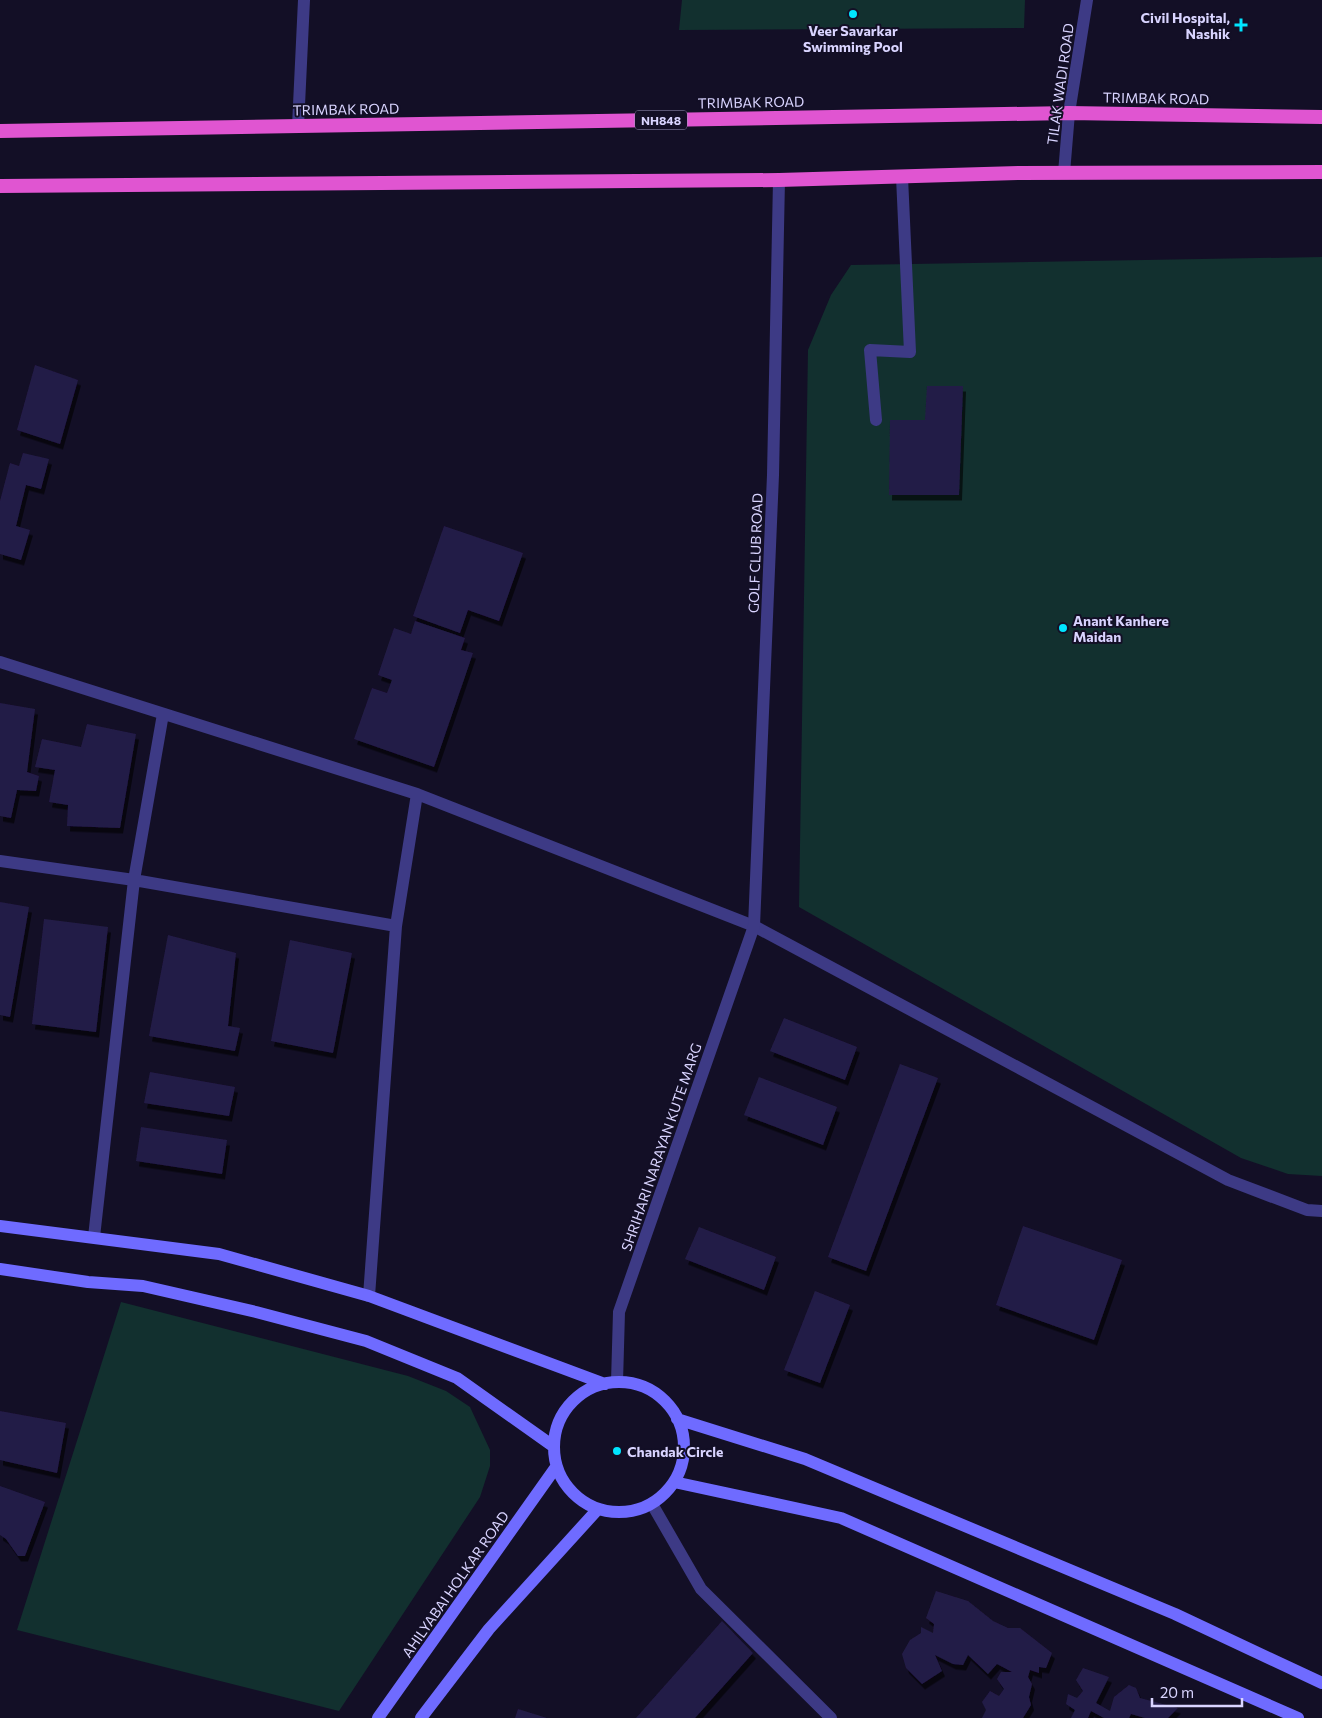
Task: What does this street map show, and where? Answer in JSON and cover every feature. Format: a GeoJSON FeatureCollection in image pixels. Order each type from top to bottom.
{"type":"FeatureCollection","features":[{"type":"Feature","properties":{"kind":"highway","name":"TRIMBAK ROAD"},"geometry":{"type":"LineString","coordinates":[[0,132],[1069,113],[1322,117]]}},
{"type":"Feature","properties":{"kind":"highway"},"geometry":{"type":"LineString","coordinates":[[0,186],[779,180],[1064,173],[1322,172]]}},
{"type":"Feature","properties":{"kind":"main road"},"geometry":{"type":"LineString","coordinates":[[0,1226],[94,1236],[220,1254],[369,1296],[611,1383],[636,1384],[653,1392],[667,1403],[678,1419],[684,1440],[683,1462],[674,1482],[652,1504],[638,1510],[598,1509],[582,1502],[566,1486],[556,1467],[553,1446],[558,1424],[568,1406],[585,1391],[611,1383]]}},
{"type":"Feature","properties":{"kind":"main road"},"geometry":{"type":"LineString","coordinates":[[0,1269],[88,1282],[143,1286],[256,1312],[366,1341],[457,1378],[553,1446]]}},
{"type":"Feature","properties":{"kind":"main road"},"geometry":{"type":"LineString","coordinates":[[678,1419],[805,1459],[1175,1614],[1322,1683]]}},
{"type":"Feature","properties":{"kind":"main road","name":"AHILYABAI HOLKAR ROAD"},"geometry":{"type":"LineString","coordinates":[[378,1718],[556,1467]]}},
{"type":"Feature","properties":{"kind":"main road"},"geometry":{"type":"LineString","coordinates":[[674,1482],[841,1518],[1298,1718]]}},
{"type":"Feature","properties":{"kind":"main road"},"geometry":{"type":"LineString","coordinates":[[421,1718],[489,1628],[598,1509]]}},
{"type":"Feature","properties":{"kind":"street"},"geometry":{"type":"LineString","coordinates":[[298,126],[304,0]]}},
{"type":"Feature","properties":{"kind":"street","name":"TILAK WADI ROAD"},"geometry":{"type":"LineString","coordinates":[[1064,173],[1069,113],[1087,0]]}},
{"type":"Feature","properties":{"kind":"street"},"geometry":{"type":"LineString","coordinates":[[876,420],[870,350],[910,352],[902,177]]}},
{"type":"Feature","properties":{"kind":"street","name":"GOLF CLUB ROAD"},"geometry":{"type":"LineString","coordinates":[[754,926],[773,475],[779,180]]}},
{"type":"Feature","properties":{"kind":"street"},"geometry":{"type":"LineString","coordinates":[[0,662],[417,794],[754,926],[1228,1180],[1307,1210],[1322,1211]]}},
{"type":"Feature","properties":{"kind":"street"},"geometry":{"type":"LineString","coordinates":[[94,1236],[134,880],[163,714]]}},
{"type":"Feature","properties":{"kind":"street"},"geometry":{"type":"LineString","coordinates":[[369,1296],[396,926],[417,794]]}},
{"type":"Feature","properties":{"kind":"street"},"geometry":{"type":"LineString","coordinates":[[0,861],[134,880],[396,926]]}},
{"type":"Feature","properties":{"kind":"street","name":"SHRIHARI NARAYAN KUTE MARG"},"geometry":{"type":"LineString","coordinates":[[611,1383],[619,1312],[754,926]]}},
{"type":"Feature","properties":{"kind":"street"},"geometry":{"type":"LineString","coordinates":[[652,1504],[701,1588],[831,1718]]}},
{"type":"Feature","properties":{"kind":"green space","name":"Veer Savarkar Swimming Pool"},"geometry":{"type":"Polygon","coordinates":[[[682,0],[1025,0],[1024,28],[679,30],[682,0]]]}},
{"type":"Feature","properties":{"kind":"green space","name":"Anant Kanhere Maidan"},"geometry":{"type":"Polygon","coordinates":[[[1322,257],[1322,1176],[1288,1174],[1241,1158],[799,907],[808,350],[831,295],[851,265],[1322,257]]]}},
{"type":"Feature","properties":{"kind":"green space"},"geometry":{"type":"Polygon","coordinates":[[[121,1302],[408,1376],[446,1391],[470,1407],[490,1450],[490,1466],[480,1497],[339,1711],[17,1630],[121,1302]]]}},
{"type":"Feature","properties":{"kind":"building"},"geometry":{"type":"Polygon","coordinates":[[[35,365],[78,380],[60,444],[17,430],[35,365]]]}},
{"type":"Feature","properties":{"kind":"building"},"geometry":{"type":"Polygon","coordinates":[[[927,386],[963,386],[959,495],[889,495],[890,420],[925,420],[927,386]]]}},
{"type":"Feature","properties":{"kind":"building"},"geometry":{"type":"Polygon","coordinates":[[[23,453],[49,459],[41,489],[26,485],[16,526],[30,530],[21,560],[0,554],[0,501],[10,463],[19,466],[23,453]]]}},
{"type":"Feature","properties":{"kind":"building"},"geometry":{"type":"Polygon","coordinates":[[[444,526],[523,553],[499,621],[468,610],[460,633],[413,616],[444,526]]]}},
{"type":"Feature","properties":{"kind":"building"},"geometry":{"type":"Polygon","coordinates":[[[415,621],[465,638],[461,650],[473,653],[434,767],[354,739],[372,688],[387,693],[392,680],[378,675],[394,628],[411,634],[415,621]]]}},
{"type":"Feature","properties":{"kind":"building"},"geometry":{"type":"Polygon","coordinates":[[[0,703],[35,709],[27,772],[39,776],[36,791],[17,790],[11,818],[0,816],[0,703]]]}},
{"type":"Feature","properties":{"kind":"building"},"geometry":{"type":"Polygon","coordinates":[[[87,724],[136,734],[120,828],[67,826],[68,805],[49,802],[55,770],[35,767],[42,739],[81,747],[87,724]]]}},
{"type":"Feature","properties":{"kind":"building"},"geometry":{"type":"Polygon","coordinates":[[[0,902],[29,907],[10,1017],[0,1015],[0,902]]]}},
{"type":"Feature","properties":{"kind":"building"},"geometry":{"type":"Polygon","coordinates":[[[44,919],[108,927],[96,1032],[32,1024],[44,919]]]}},
{"type":"Feature","properties":{"kind":"building"},"geometry":{"type":"Polygon","coordinates":[[[168,935],[236,953],[228,1026],[240,1028],[235,1051],[149,1036],[168,935]]]}},
{"type":"Feature","properties":{"kind":"building"},"geometry":{"type":"Polygon","coordinates":[[[290,940],[352,953],[333,1053],[271,1041],[290,940]]]}},
{"type":"Feature","properties":{"kind":"building"},"geometry":{"type":"Polygon","coordinates":[[[784,1018],[857,1047],[845,1080],[770,1051],[784,1018]]]}},
{"type":"Feature","properties":{"kind":"building"},"geometry":{"type":"Polygon","coordinates":[[[900,1064],[938,1078],[866,1271],[828,1257],[900,1064]]]}},
{"type":"Feature","properties":{"kind":"building"},"geometry":{"type":"Polygon","coordinates":[[[150,1072],[235,1087],[229,1116],[144,1103],[150,1072]]]}},
{"type":"Feature","properties":{"kind":"building"},"geometry":{"type":"Polygon","coordinates":[[[759,1077],[837,1107],[823,1145],[744,1115],[759,1077]]]}},
{"type":"Feature","properties":{"kind":"building"},"geometry":{"type":"Polygon","coordinates":[[[141,1127],[227,1140],[222,1174],[136,1161],[141,1127]]]}},
{"type":"Feature","properties":{"kind":"building"},"geometry":{"type":"Polygon","coordinates":[[[1023,1226],[1122,1260],[1094,1340],[996,1305],[1023,1226]]]}},
{"type":"Feature","properties":{"kind":"building"},"geometry":{"type":"Polygon","coordinates":[[[699,1227],[776,1257],[764,1290],[685,1259],[699,1227]]]}},
{"type":"Feature","properties":{"kind":"building"},"geometry":{"type":"Polygon","coordinates":[[[815,1291],[850,1305],[820,1383],[784,1370],[815,1291]]]}},
{"type":"Feature","properties":{"kind":"building"},"geometry":{"type":"Polygon","coordinates":[[[0,1411],[66,1423],[57,1473],[0,1460],[0,1411]]]}},
{"type":"Feature","properties":{"kind":"building"},"geometry":{"type":"Polygon","coordinates":[[[0,1486],[45,1502],[25,1556],[18,1556],[6,1539],[0,1535],[0,1486]]]}},
{"type":"Feature","properties":{"kind":"building"},"geometry":{"type":"Polygon","coordinates":[[[936,1591],[968,1601],[993,1621],[1008,1628],[1020,1628],[1052,1653],[1046,1668],[1039,1667],[1039,1673],[1030,1670],[1028,1677],[1032,1684],[1029,1697],[1031,1705],[1023,1718],[982,1718],[986,1710],[982,1702],[990,1691],[999,1696],[1004,1689],[997,1679],[1001,1672],[1012,1672],[997,1664],[988,1674],[968,1655],[963,1665],[953,1664],[935,1655],[942,1671],[922,1684],[906,1668],[902,1654],[910,1640],[921,1633],[921,1627],[933,1633],[934,1624],[926,1618],[936,1591]]]}},
{"type":"Feature","properties":{"kind":"building"},"geometry":{"type":"Polygon","coordinates":[[[722,1621],[753,1653],[695,1718],[636,1718],[722,1621]]]}},
{"type":"Feature","properties":{"kind":"building"},"geometry":{"type":"Polygon","coordinates":[[[1083,1668],[1109,1677],[1096,1703],[1110,1711],[1114,1697],[1129,1685],[1136,1688],[1140,1698],[1178,1708],[1168,1718],[1145,1718],[1131,1714],[1129,1718],[1104,1718],[1091,1711],[1088,1718],[1071,1718],[1075,1710],[1066,1704],[1068,1694],[1077,1698],[1083,1691],[1076,1680],[1083,1668]]]}},
{"type":"Feature","properties":{"kind":"building"},"geometry":{"type":"Polygon","coordinates":[[[518,1709],[547,1718],[515,1718],[518,1709]]]}},
{"type":"Feature","properties":{"kind":"place","name":"Veer Savarkar Swimming Pool"},"geometry":{"type":"Point","coordinates":[853,14]}},
{"type":"Feature","properties":{"kind":"place","name":"Civil Hospital, Nashik"},"geometry":{"type":"Point","coordinates":[1241,25]}},
{"type":"Feature","properties":{"kind":"place","name":"Anant Kanhere Maidan"},"geometry":{"type":"Point","coordinates":[1063,628]}},
{"type":"Feature","properties":{"kind":"place","name":"Chandak Circle"},"geometry":{"type":"Point","coordinates":[617,1451]}}]}
